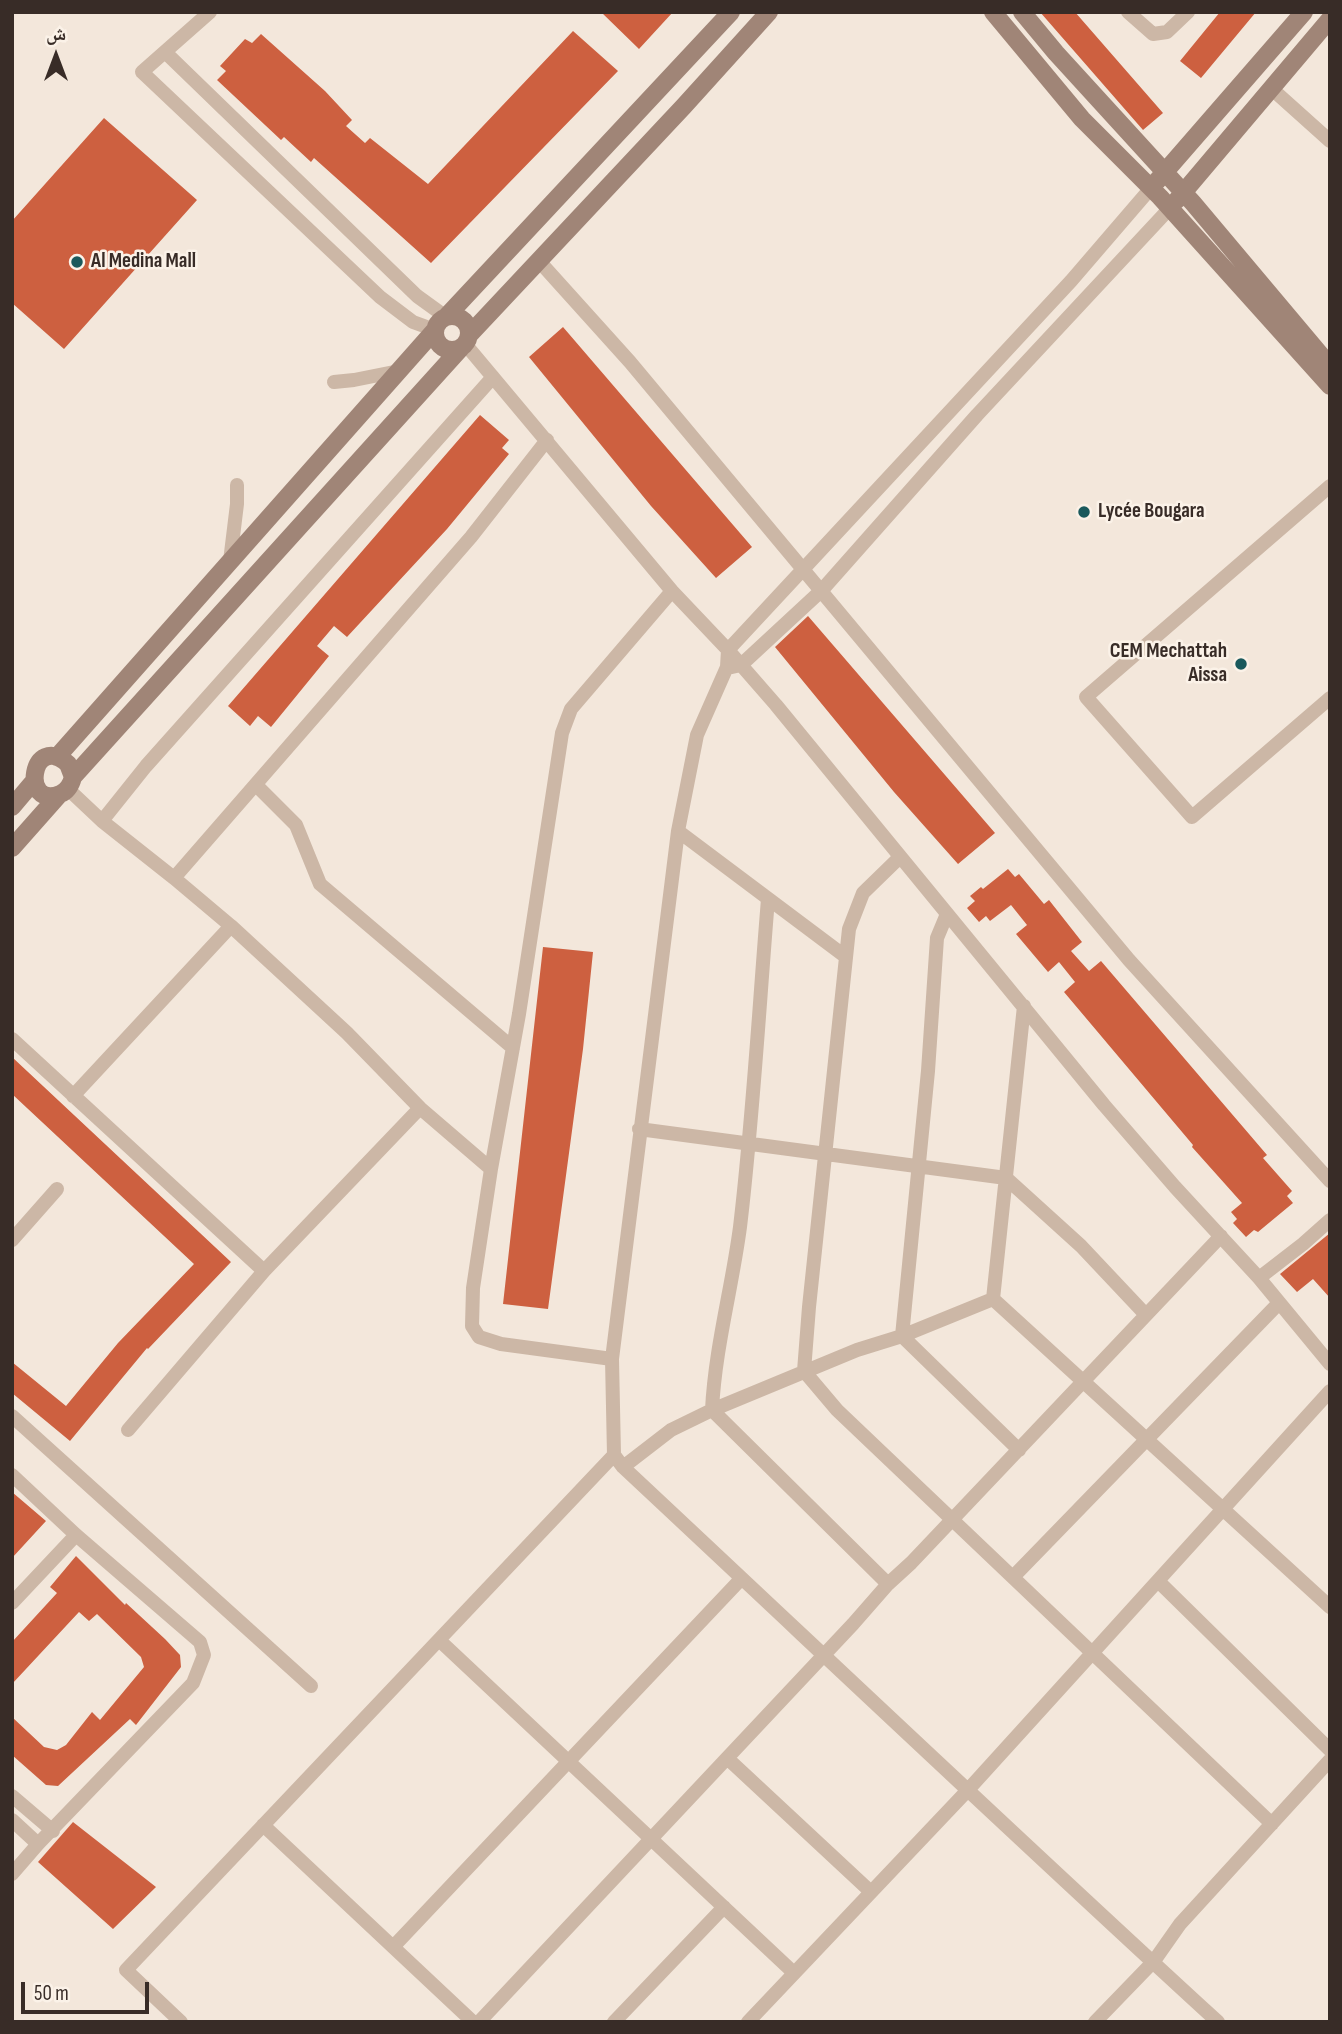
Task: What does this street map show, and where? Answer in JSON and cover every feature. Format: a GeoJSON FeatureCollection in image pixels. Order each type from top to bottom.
{"type":"FeatureCollection","features":[{"type":"Feature","properties":{"kind":"main road"},"geometry":{"type":"LineString","coordinates":[[66,787],[45,794],[36,786],[34,780],[38,763],[57,757],[440,323],[731,12]]}},
{"type":"Feature","properties":{"kind":"main road"},"geometry":{"type":"LineString","coordinates":[[12,848],[539,261],[769,12]]}},
{"type":"Feature","properties":{"kind":"main road"},"geometry":{"type":"LineString","coordinates":[[993,12],[1082,119],[1170,208],[1330,386]]}},
{"type":"Feature","properties":{"kind":"main road"},"geometry":{"type":"LineString","coordinates":[[1021,12],[1183,192],[1330,366]]}},
{"type":"Feature","properties":{"kind":"main road"},"geometry":{"type":"LineString","coordinates":[[1151,188],[1304,12]]}},
{"type":"Feature","properties":{"kind":"main road"},"geometry":{"type":"LineString","coordinates":[[1170,208],[1330,19]]}},
{"type":"Feature","properties":{"kind":"main road"},"geometry":{"type":"LineString","coordinates":[[457,317],[463,319],[469,328],[466,342],[450,351],[444,349],[436,341],[440,323],[457,317]]}},
{"type":"Feature","properties":{"kind":"main road"},"geometry":{"type":"LineString","coordinates":[[57,757],[68,764],[66,787]]}},
{"type":"Feature","properties":{"kind":"main road"},"geometry":{"type":"LineString","coordinates":[[12,807],[34,780]]}},
{"type":"Feature","properties":{"kind":"street"},"geometry":{"type":"LineString","coordinates":[[210,12],[142,72],[380,298],[413,322],[440,323]]}},
{"type":"Feature","properties":{"kind":"street"},"geometry":{"type":"LineString","coordinates":[[1128,12],[1153,34],[1167,33],[1188,12]]}},
{"type":"Feature","properties":{"kind":"street"},"geometry":{"type":"LineString","coordinates":[[165,52],[417,296],[440,323]]}},
{"type":"Feature","properties":{"kind":"street"},"geometry":{"type":"LineString","coordinates":[[1272,89],[1330,141]]}},
{"type":"Feature","properties":{"kind":"street"},"geometry":{"type":"LineString","coordinates":[[728,650],[880,483],[1071,281],[1151,188]]}},
{"type":"Feature","properties":{"kind":"street"},"geometry":{"type":"LineString","coordinates":[[1170,208],[977,415],[822,590],[734,666],[697,735],[678,831],[612,1359],[614,1455],[623,1467],[741,1579],[1218,2022]]}},
{"type":"Feature","properties":{"kind":"street"},"geometry":{"type":"LineString","coordinates":[[539,261],[629,362],[802,571],[822,590],[1129,960],[1330,1181]]}},
{"type":"Feature","properties":{"kind":"street"},"geometry":{"type":"LineString","coordinates":[[466,342],[672,591],[728,650],[734,666],[900,857],[1104,1105],[1259,1278],[1330,1364]]}},
{"type":"Feature","properties":{"kind":"street"},"geometry":{"type":"LineString","coordinates":[[334,382],[399,370]]}},
{"type":"Feature","properties":{"kind":"street"},"geometry":{"type":"LineString","coordinates":[[102,821],[191,715],[493,377]]}},
{"type":"Feature","properties":{"kind":"street"},"geometry":{"type":"LineString","coordinates":[[174,878],[471,537],[547,440]]}},
{"type":"Feature","properties":{"kind":"street"},"geometry":{"type":"LineString","coordinates":[[230,561],[237,485]]}},
{"type":"Feature","properties":{"kind":"street"},"geometry":{"type":"LineString","coordinates":[[1330,486],[1086,697],[1192,817],[1330,698]]}},
{"type":"Feature","properties":{"kind":"street"},"geometry":{"type":"LineString","coordinates":[[612,1359],[501,1344],[479,1337],[472,1326],[473,1288],[562,733],[571,709],[672,591]]}},
{"type":"Feature","properties":{"kind":"street"},"geometry":{"type":"LineString","coordinates":[[256,785],[296,825],[320,884],[513,1048]]}},
{"type":"Feature","properties":{"kind":"street"},"geometry":{"type":"LineString","coordinates":[[66,787],[102,821],[231,926],[347,1033],[420,1108],[491,1169]]}},
{"type":"Feature","properties":{"kind":"street"},"geometry":{"type":"LineString","coordinates":[[678,831],[846,957]]}},
{"type":"Feature","properties":{"kind":"street"},"geometry":{"type":"LineString","coordinates":[[900,857],[863,893],[849,929],[804,1371],[837,1410],[1272,1824]]}},
{"type":"Feature","properties":{"kind":"street"},"geometry":{"type":"LineString","coordinates":[[768,898],[750,1143],[739,1231],[714,1370],[712,1410],[888,1584]]}},
{"type":"Feature","properties":{"kind":"street"},"geometry":{"type":"LineString","coordinates":[[902,1336],[937,938],[947,914]]}},
{"type":"Feature","properties":{"kind":"street"},"geometry":{"type":"LineString","coordinates":[[73,1096],[231,926]]}},
{"type":"Feature","properties":{"kind":"street"},"geometry":{"type":"LineString","coordinates":[[993,1299],[1024,1006]]}},
{"type":"Feature","properties":{"kind":"street"},"geometry":{"type":"LineString","coordinates":[[12,1039],[264,1271]]}},
{"type":"Feature","properties":{"kind":"street"},"geometry":{"type":"LineString","coordinates":[[128,1430],[264,1271],[420,1108]]}},
{"type":"Feature","properties":{"kind":"street"},"geometry":{"type":"LineString","coordinates":[[639,1129],[1006,1178],[1081,1247],[1146,1315]]}},
{"type":"Feature","properties":{"kind":"street"},"geometry":{"type":"LineString","coordinates":[[12,1240],[57,1189]]}},
{"type":"Feature","properties":{"kind":"street"},"geometry":{"type":"LineString","coordinates":[[1259,1278],[1330,1220]]}},
{"type":"Feature","properties":{"kind":"street"},"geometry":{"type":"LineString","coordinates":[[479,2022],[825,1655],[888,1584],[1221,1236]]}},
{"type":"Feature","properties":{"kind":"street"},"geometry":{"type":"LineString","coordinates":[[623,1467],[671,1430],[712,1410],[857,1350],[902,1336],[993,1299]]}},
{"type":"Feature","properties":{"kind":"street"},"geometry":{"type":"LineString","coordinates":[[993,1299],[1330,1607]]}},
{"type":"Feature","properties":{"kind":"street"},"geometry":{"type":"LineString","coordinates":[[1013,1577],[1279,1303]]}},
{"type":"Feature","properties":{"kind":"street"},"geometry":{"type":"LineString","coordinates":[[902,1336],[1019,1450]]}},
{"type":"Feature","properties":{"kind":"street"},"geometry":{"type":"LineString","coordinates":[[748,2022],[967,1791],[1330,1391]]}},
{"type":"Feature","properties":{"kind":"street"},"geometry":{"type":"LineString","coordinates":[[12,1416],[311,1686]]}},
{"type":"Feature","properties":{"kind":"street"},"geometry":{"type":"LineString","coordinates":[[181,2022],[126,1970],[614,1455]]}},
{"type":"Feature","properties":{"kind":"street"},"geometry":{"type":"LineString","coordinates":[[12,1475],[76,1535],[200,1642],[204,1655],[193,1683],[12,1874]]}},
{"type":"Feature","properties":{"kind":"street"},"geometry":{"type":"LineString","coordinates":[[12,1603],[76,1535]]}},
{"type":"Feature","properties":{"kind":"street"},"geometry":{"type":"LineString","coordinates":[[393,1947],[741,1579]]}},
{"type":"Feature","properties":{"kind":"street"},"geometry":{"type":"LineString","coordinates":[[1158,1581],[1330,1750]]}},
{"type":"Feature","properties":{"kind":"street"},"geometry":{"type":"LineString","coordinates":[[439,1640],[794,1973]]}},
{"type":"Feature","properties":{"kind":"street"},"geometry":{"type":"LineString","coordinates":[[727,1758],[871,1892]]}},
{"type":"Feature","properties":{"kind":"street"},"geometry":{"type":"LineString","coordinates":[[1095,2022],[1154,1961],[1180,1924],[1330,1760]]}},
{"type":"Feature","properties":{"kind":"street"},"geometry":{"type":"LineString","coordinates":[[12,1796],[53,1831]]}},
{"type":"Feature","properties":{"kind":"street"},"geometry":{"type":"LineString","coordinates":[[12,1819],[38,1844]]}},
{"type":"Feature","properties":{"kind":"street"},"geometry":{"type":"LineString","coordinates":[[263,1825],[473,2022]]}},
{"type":"Feature","properties":{"kind":"street"},"geometry":{"type":"LineString","coordinates":[[614,2022],[724,1907]]}},
{"type":"Feature","properties":{"kind":"building"},"geometry":{"type":"Polygon","coordinates":[[[601,12],[673,12],[639,49],[601,12]]]}},
{"type":"Feature","properties":{"kind":"building"},"geometry":{"type":"Polygon","coordinates":[[[1040,12],[1075,12],[1163,113],[1143,130],[1040,12]]]}},
{"type":"Feature","properties":{"kind":"building"},"geometry":{"type":"Polygon","coordinates":[[[1220,12],[1256,12],[1201,78],[1180,61],[1220,12]]]}},
{"type":"Feature","properties":{"kind":"building"},"geometry":{"type":"Polygon","coordinates":[[[573,31],[618,71],[431,263],[314,158],[311,162],[284,137],[281,140],[217,80],[226,71],[220,66],[245,39],[252,43],[261,34],[325,91],[352,120],[346,126],[365,143],[370,138],[428,184],[573,31]]]}},
{"type":"Feature","properties":{"kind":"building","name":"Al Medina Mall"},"geometry":{"type":"Polygon","coordinates":[[[104,118],[197,200],[64,349],[12,303],[12,221],[104,118]]]}},
{"type":"Feature","properties":{"kind":"building"},"geometry":{"type":"Polygon","coordinates":[[[563,327],[752,547],[716,578],[651,506],[529,357],[563,327]]]}},
{"type":"Feature","properties":{"kind":"building"},"geometry":{"type":"Polygon","coordinates":[[[480,415],[509,440],[502,448],[509,454],[447,529],[347,637],[334,626],[317,646],[329,656],[271,727],[258,716],[250,726],[228,706],[480,415]]]}},
{"type":"Feature","properties":{"kind":"building"},"geometry":{"type":"Polygon","coordinates":[[[808,616],[995,833],[958,864],[894,792],[775,647],[808,616]]]}},
{"type":"Feature","properties":{"kind":"building"},"geometry":{"type":"Polygon","coordinates":[[[1008,869],[1015,877],[1019,874],[1044,904],[1049,900],[1082,942],[1071,951],[1089,971],[1101,961],[1267,1155],[1263,1158],[1292,1191],[1287,1196],[1293,1203],[1258,1232],[1254,1230],[1246,1237],[1233,1223],[1237,1219],[1231,1212],[1242,1203],[1192,1147],[1064,992],[1075,982],[1059,962],[1048,972],[1016,934],[1027,925],[1011,905],[990,921],[986,916],[979,922],[967,908],[975,901],[970,896],[1008,869]]]}},
{"type":"Feature","properties":{"kind":"building"},"geometry":{"type":"Polygon","coordinates":[[[543,947],[593,952],[583,1049],[548,1309],[503,1304],[543,947]]]}},
{"type":"Feature","properties":{"kind":"building"},"geometry":{"type":"Polygon","coordinates":[[[12,1057],[231,1262],[147,1348],[70,1441],[12,1393],[12,1362],[66,1406],[118,1343],[194,1264],[12,1094],[12,1057]]]}},
{"type":"Feature","properties":{"kind":"building"},"geometry":{"type":"Polygon","coordinates":[[[1330,1233],[1330,1298],[1313,1279],[1297,1292],[1280,1274],[1330,1233]]]}},
{"type":"Feature","properties":{"kind":"building"},"geometry":{"type":"Polygon","coordinates":[[[12,1492],[46,1521],[12,1558],[12,1492]]]}},
{"type":"Feature","properties":{"kind":"building"},"geometry":{"type":"Polygon","coordinates":[[[76,1556],[125,1605],[126,1603],[165,1639],[180,1655],[181,1667],[136,1725],[130,1719],[58,1786],[46,1785],[12,1755],[12,1717],[44,1747],[57,1750],[66,1745],[92,1712],[100,1720],[144,1667],[141,1657],[97,1614],[89,1621],[79,1612],[12,1684],[12,1642],[57,1593],[50,1587],[76,1556]]]}},
{"type":"Feature","properties":{"kind":"building"},"geometry":{"type":"Polygon","coordinates":[[[73,1822],[156,1887],[113,1929],[38,1862],[73,1822]]]}},
{"type":"Feature","properties":{"kind":"place","name":"Al Medina Mall"},"geometry":{"type":"Point","coordinates":[77,262]}},
{"type":"Feature","properties":{"kind":"place","name":"Lycée Bougara"},"geometry":{"type":"Point","coordinates":[1084,512]}},
{"type":"Feature","properties":{"kind":"place","name":"CEM Mechattah Aissa"},"geometry":{"type":"Point","coordinates":[1241,664]}}]}
